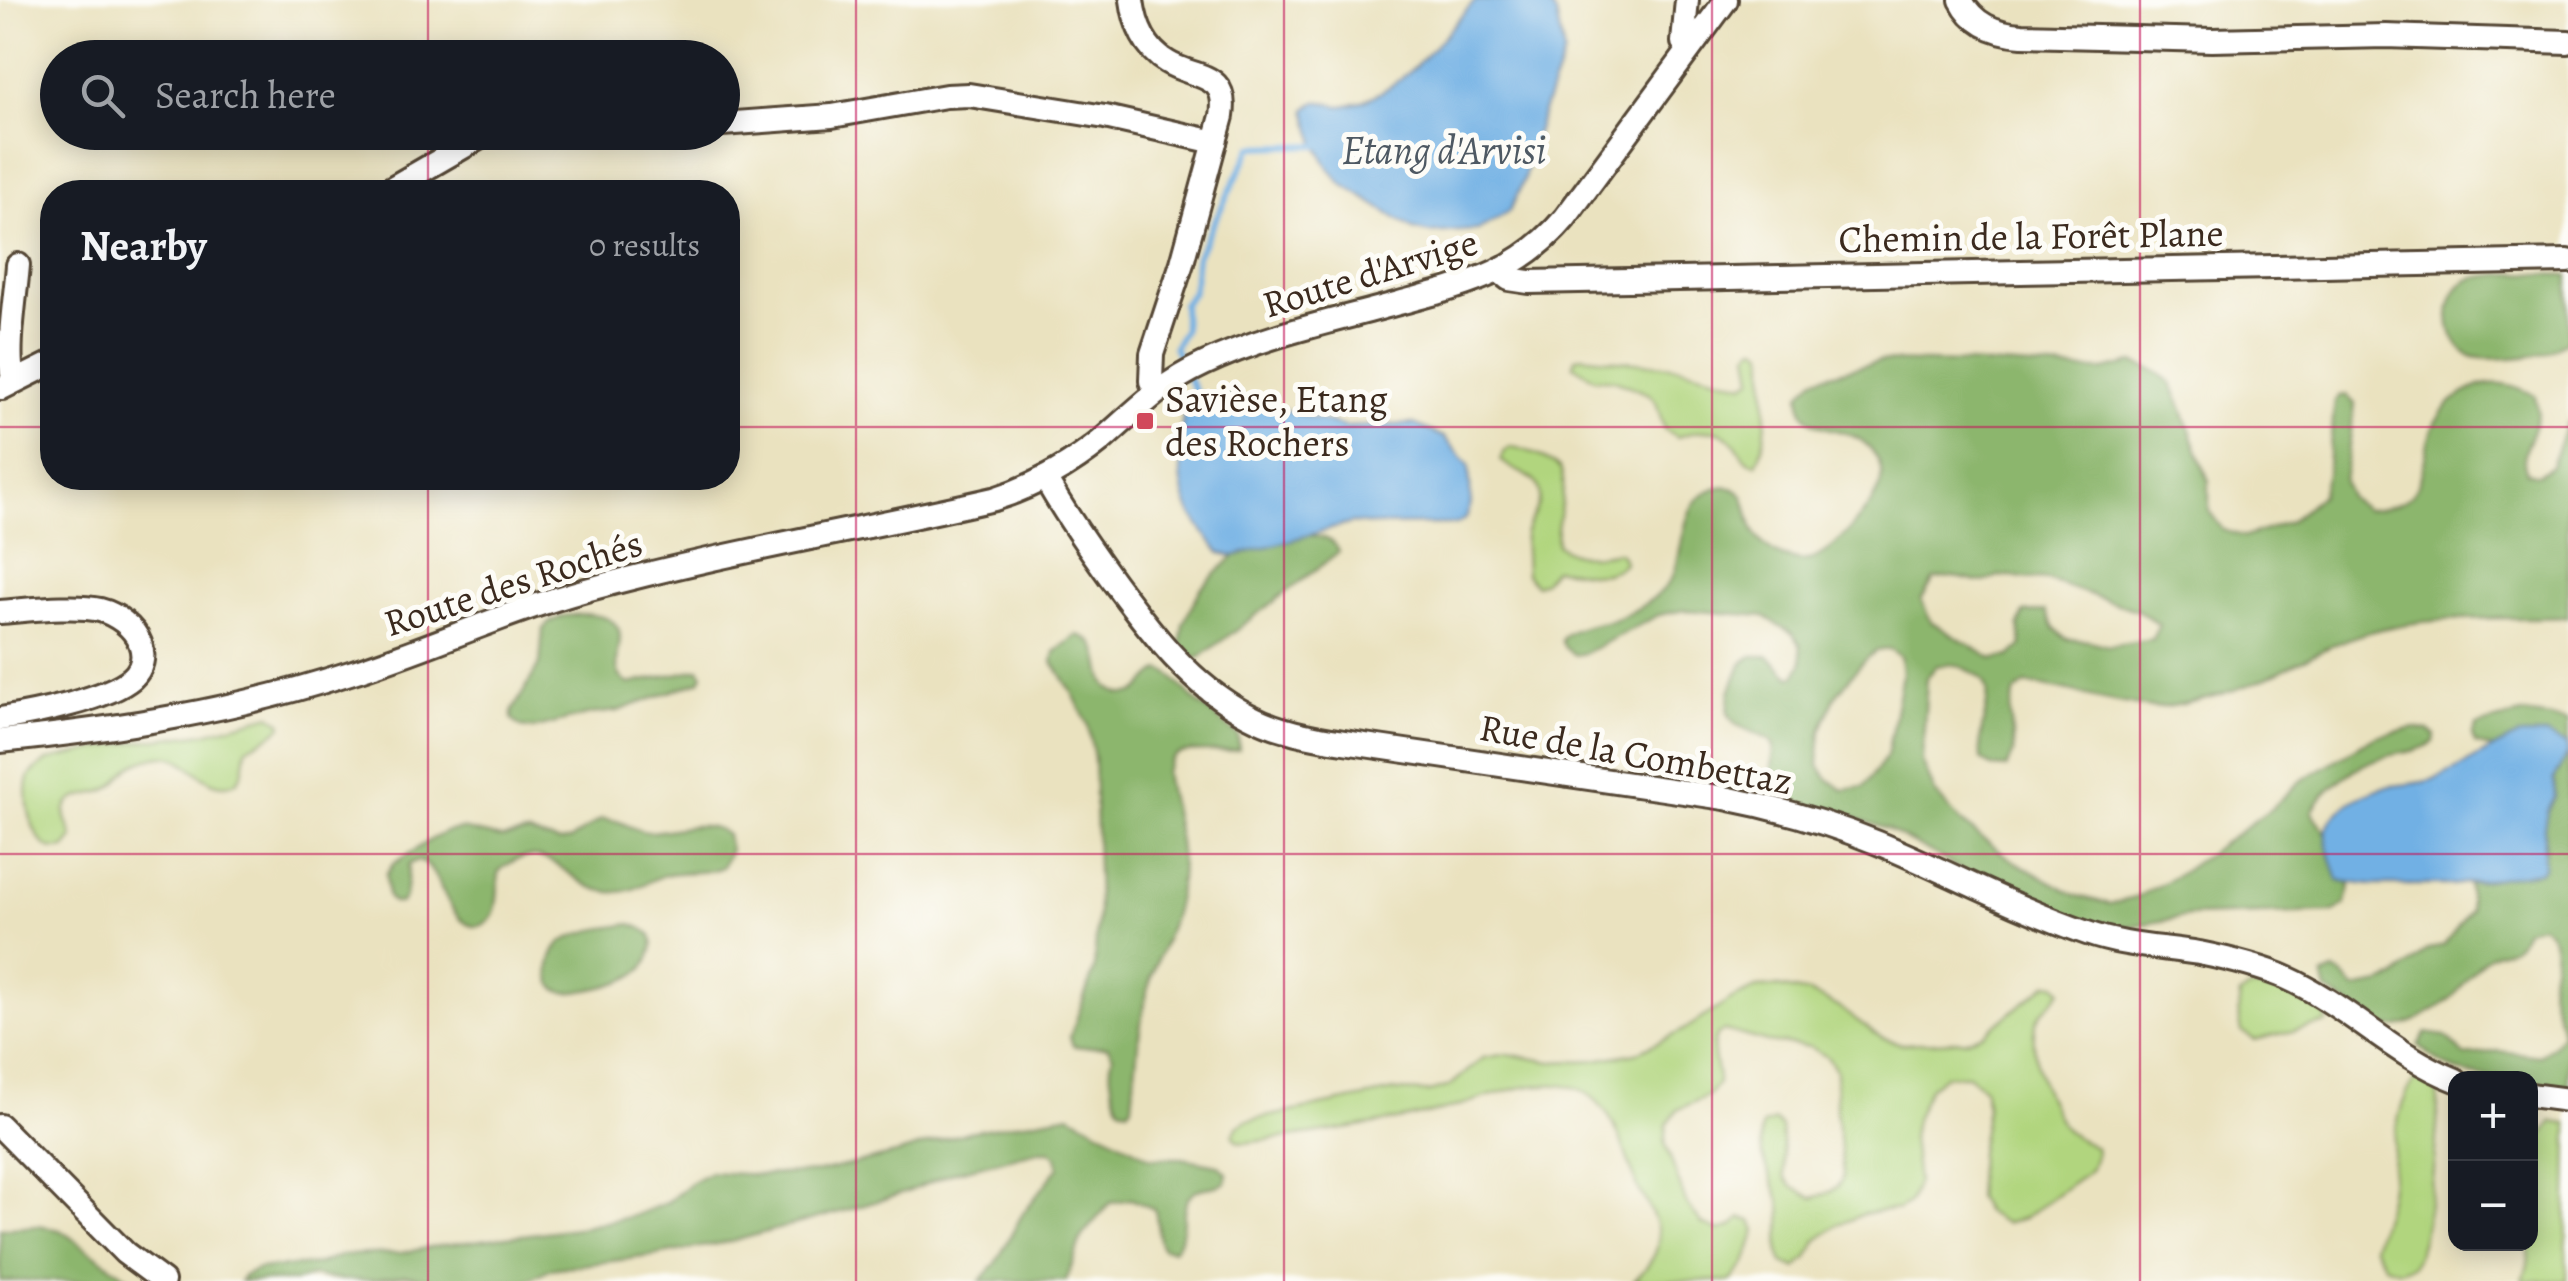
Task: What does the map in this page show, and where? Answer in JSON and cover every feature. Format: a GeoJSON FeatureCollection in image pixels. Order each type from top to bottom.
{"type":"FeatureCollection","features":[{"type":"Feature","properties":{"kind":"street"},"geometry":{"type":"LineString","coordinates":[[1132,0],[1138,27],[1160,57],[1206,77],[1220,89],[1224,106],[1182,263],[1152,354],[1151,382],[1156,391]]}},
{"type":"Feature","properties":{"kind":"street"},"geometry":{"type":"LineString","coordinates":[[1686,0],[1683,42],[1689,49]]}},
{"type":"Feature","properties":{"kind":"street","name":"Route d'Arvige"},"geometry":{"type":"LineString","coordinates":[[1045,478],[1098,444],[1156,391],[1200,366],[1266,340],[1460,287],[1500,271],[1524,256],[1555,230],[1726,0]]}},
{"type":"Feature","properties":{"kind":"street"},"geometry":{"type":"LineString","coordinates":[[1961,0],[1974,18],[1988,28],[2022,36],[2204,40],[2386,36],[2568,42]]}},
{"type":"Feature","properties":{"kind":"street"},"geometry":{"type":"LineString","coordinates":[[740,123],[832,116],[946,96],[970,96],[1105,117],[1215,142]]}},
{"type":"Feature","properties":{"kind":"street"},"geometry":{"type":"LineString","coordinates":[[406,180],[458,150]]}},
{"type":"Feature","properties":{"kind":"street","name":"Chemin de la Forêt Plane"},"geometry":{"type":"LineString","coordinates":[[1500,271],[1509,279],[1529,282],[2568,260]]}},
{"type":"Feature","properties":{"kind":"street"},"geometry":{"type":"LineString","coordinates":[[7,385],[18,265]]}},
{"type":"Feature","properties":{"kind":"street"},"geometry":{"type":"LineString","coordinates":[[7,385],[40,369]]}},
{"type":"Feature","properties":{"kind":"street","name":"Route des Rochés"},"geometry":{"type":"LineString","coordinates":[[0,741],[129,724],[251,701],[350,674],[583,591],[994,499],[1045,478]]}},
{"type":"Feature","properties":{"kind":"street","name":"Rue de la Combettaz"},"geometry":{"type":"LineString","coordinates":[[1045,478],[1095,556],[1172,656],[1219,697],[1263,722],[1344,742],[1644,785],[1788,812],[1879,843],[1999,898],[2093,935],[2211,956],[2281,976],[2338,1006],[2422,1064],[2448,1076]]}},
{"type":"Feature","properties":{"kind":"street"},"geometry":{"type":"LineString","coordinates":[[0,612],[101,610],[132,630],[143,652],[137,672],[123,684],[66,705],[0,719]]}},
{"type":"Feature","properties":{"kind":"street"},"geometry":{"type":"LineString","coordinates":[[2538,1096],[2568,1100]]}},
{"type":"Feature","properties":{"kind":"street"},"geometry":{"type":"LineString","coordinates":[[0,1126],[125,1253],[163,1281]]}},
{"type":"Feature","properties":{"kind":"green space"},"geometry":{"type":"Polygon","coordinates":[[[2517,273],[2568,275],[2568,340],[2547,352],[2516,358],[2471,356],[2462,350],[2451,329],[2450,305],[2454,294],[2471,279],[2517,273]]]}},
{"type":"Feature","properties":{"kind":"green space"},"geometry":{"type":"Polygon","coordinates":[[[1758,347],[1765,356],[1766,411],[1764,439],[1756,464],[1718,432],[1677,437],[1664,429],[1656,402],[1649,394],[1615,380],[1594,378],[1573,365],[1575,358],[1581,356],[1680,367],[1744,384],[1753,378],[1749,353],[1758,347]]]}},
{"type":"Feature","properties":{"kind":"green space"},"geometry":{"type":"Polygon","coordinates":[[[1879,361],[2080,370],[2104,370],[2133,363],[2154,370],[2170,382],[2181,405],[2209,482],[2209,511],[2223,530],[2245,537],[2289,522],[2321,495],[2335,401],[2339,396],[2346,395],[2355,404],[2344,481],[2349,497],[2365,510],[2398,504],[2414,491],[2432,431],[2441,413],[2455,399],[2483,385],[2513,386],[2535,396],[2538,410],[2525,449],[2527,472],[2537,475],[2551,466],[2568,421],[2568,617],[2443,620],[2394,626],[2345,640],[2247,686],[2166,707],[2146,707],[2026,684],[2015,692],[2010,712],[2014,752],[2007,768],[1991,767],[1981,760],[1988,698],[1984,682],[1959,666],[1936,666],[1927,678],[1922,761],[1935,793],[1961,822],[2012,860],[2077,896],[2110,904],[2135,898],[2178,875],[2272,808],[2299,782],[2376,736],[2413,728],[2429,730],[2435,736],[2428,746],[2371,761],[2351,772],[2324,795],[2312,812],[2328,838],[2339,881],[2351,884],[2345,905],[2334,912],[2189,916],[2107,928],[2008,895],[1887,829],[1793,803],[1777,790],[1771,776],[1774,746],[1770,740],[1735,724],[1728,713],[1730,692],[1741,664],[1752,656],[1768,656],[1790,677],[1795,676],[1802,663],[1800,644],[1793,634],[1764,616],[1685,610],[1659,615],[1585,653],[1575,655],[1564,647],[1562,640],[1566,634],[1621,617],[1662,590],[1677,565],[1690,511],[1707,492],[1730,488],[1742,494],[1760,541],[1789,558],[1817,557],[1850,529],[1876,494],[1881,470],[1876,456],[1860,440],[1818,425],[1806,415],[1800,394],[1815,378],[1879,361]],[[1998,576],[1980,582],[1953,577],[1934,579],[1921,600],[1931,622],[1993,659],[2010,657],[2022,646],[2019,626],[2024,613],[2045,611],[2066,639],[2109,646],[2152,639],[2159,625],[2139,611],[2047,580],[1998,576]],[[1890,649],[1875,651],[1859,666],[1835,697],[1821,731],[1818,764],[1827,778],[1843,790],[1864,787],[1887,756],[1902,674],[1900,656],[1890,649]]]}},
{"type":"Feature","properties":{"kind":"green space"},"geometry":{"type":"Polygon","coordinates":[[[1510,447],[1541,457],[1561,471],[1557,545],[1586,556],[1618,552],[1624,563],[1600,574],[1554,569],[1536,585],[1526,575],[1525,535],[1540,495],[1535,482],[1501,460],[1510,447]]]}},
{"type":"Feature","properties":{"kind":"green space"},"geometry":{"type":"Polygon","coordinates":[[[1308,535],[1331,541],[1339,552],[1199,658],[1191,657],[1180,647],[1183,624],[1201,588],[1234,556],[1308,535]]]}},
{"type":"Feature","properties":{"kind":"green space"},"geometry":{"type":"Polygon","coordinates":[[[563,616],[604,617],[615,624],[620,633],[617,666],[620,676],[629,684],[699,669],[703,675],[700,681],[618,711],[533,729],[521,727],[512,720],[512,712],[540,663],[543,629],[563,616]]]}},
{"type":"Feature","properties":{"kind":"green space"},"geometry":{"type":"Polygon","coordinates":[[[1077,635],[1095,646],[1102,674],[1112,690],[1134,693],[1162,670],[1238,735],[1239,749],[1179,754],[1165,772],[1178,838],[1180,879],[1173,917],[1144,1007],[1132,1105],[1128,1110],[1120,1107],[1115,1095],[1113,1056],[1108,1047],[1073,1046],[1070,1037],[1094,970],[1098,909],[1094,758],[1088,725],[1053,662],[1055,652],[1077,635]]]}},
{"type":"Feature","properties":{"kind":"green space"},"geometry":{"type":"Polygon","coordinates":[[[2522,714],[2568,720],[2568,750],[2566,743],[2510,740],[2496,750],[2475,744],[2472,736],[2477,726],[2522,714]]]}},
{"type":"Feature","properties":{"kind":"green space"},"geometry":{"type":"Polygon","coordinates":[[[271,715],[282,726],[246,749],[242,772],[232,784],[210,781],[173,757],[155,757],[131,767],[110,788],[68,804],[66,816],[73,838],[65,848],[50,848],[37,834],[30,814],[28,784],[34,771],[49,760],[127,743],[205,733],[271,715]]]}},
{"type":"Feature","properties":{"kind":"green space"},"geometry":{"type":"Polygon","coordinates":[[[2568,753],[2568,1090],[2538,1086],[2538,1071],[2457,1071],[2418,1045],[2426,1033],[2445,1036],[2465,1056],[2498,1051],[2540,1056],[2554,1044],[2561,1034],[2550,985],[2555,948],[2549,932],[2541,925],[2525,929],[2514,946],[2480,963],[2451,998],[2404,1025],[2387,1027],[2327,991],[2323,976],[2334,971],[2354,989],[2396,977],[2429,949],[2444,945],[2470,910],[2468,883],[2538,872],[2545,850],[2547,811],[2554,796],[2553,780],[2568,753]]]}},
{"type":"Feature","properties":{"kind":"green space"},"geometry":{"type":"Polygon","coordinates":[[[601,819],[648,832],[689,826],[718,829],[727,835],[730,850],[722,867],[669,874],[619,892],[595,889],[545,859],[531,856],[516,860],[499,871],[494,913],[479,926],[470,925],[456,914],[430,869],[418,860],[409,864],[401,903],[393,903],[388,897],[386,875],[393,864],[448,831],[462,829],[501,838],[528,833],[559,842],[570,840],[601,819]]]}},
{"type":"Feature","properties":{"kind":"green space"},"geometry":{"type":"Polygon","coordinates":[[[631,924],[647,931],[653,945],[640,971],[622,981],[588,990],[565,992],[553,985],[550,965],[563,942],[587,932],[631,924]]]}},
{"type":"Feature","properties":{"kind":"green space"},"geometry":{"type":"Polygon","coordinates":[[[2048,983],[2061,990],[2037,1020],[2037,1061],[2061,1123],[2071,1134],[2095,1147],[2091,1169],[2024,1218],[2005,1223],[1985,1212],[1976,1197],[1987,1107],[1983,1087],[1968,1075],[1946,1075],[1929,1088],[1915,1119],[1912,1138],[1917,1181],[1910,1202],[1899,1209],[1863,1214],[1838,1225],[1816,1241],[1808,1258],[1796,1268],[1783,1263],[1780,1255],[1781,1209],[1762,1153],[1761,1134],[1763,1125],[1775,1121],[1781,1127],[1785,1177],[1792,1187],[1813,1198],[1836,1187],[1843,1174],[1836,1070],[1827,1057],[1810,1047],[1767,1042],[1724,1030],[1718,1035],[1714,1047],[1718,1083],[1709,1095],[1677,1110],[1667,1124],[1665,1143],[1686,1203],[1702,1224],[1719,1231],[1741,1218],[1752,1221],[1756,1230],[1745,1264],[1731,1281],[1634,1281],[1656,1250],[1656,1224],[1611,1119],[1593,1098],[1573,1087],[1517,1088],[1440,1111],[1318,1133],[1244,1143],[1233,1135],[1246,1121],[1394,1091],[1429,1092],[1450,1086],[1483,1058],[1508,1054],[1552,1062],[1636,1053],[1756,988],[1779,987],[1809,993],[1837,1006],[1882,1038],[1903,1044],[1966,1040],[1984,1034],[2048,983]]]}},
{"type":"Feature","properties":{"kind":"green space"},"geometry":{"type":"Polygon","coordinates":[[[2252,988],[2307,999],[2317,1005],[2327,1023],[2255,1040],[2242,1032],[2238,1011],[2240,995],[2252,988]]]}},
{"type":"Feature","properties":{"kind":"green space"},"geometry":{"type":"Polygon","coordinates":[[[2418,1076],[2430,1076],[2438,1083],[2435,1150],[2419,1249],[2413,1265],[2399,1270],[2385,1265],[2373,1246],[2388,1199],[2399,1116],[2418,1076]]]}},
{"type":"Feature","properties":{"kind":"green space"},"geometry":{"type":"Polygon","coordinates":[[[1070,1114],[1151,1158],[1182,1158],[1218,1165],[1227,1173],[1226,1182],[1199,1189],[1190,1196],[1181,1236],[1173,1250],[1162,1248],[1154,1209],[1131,1199],[1110,1203],[1082,1236],[1066,1281],[980,1281],[995,1265],[1023,1213],[1059,1167],[1057,1157],[1050,1151],[1038,1151],[954,1172],[907,1192],[734,1241],[550,1269],[526,1281],[439,1281],[407,1275],[373,1280],[312,1276],[295,1281],[240,1281],[258,1269],[319,1264],[343,1255],[401,1253],[584,1227],[633,1216],[668,1202],[710,1172],[819,1172],[968,1132],[1070,1114]]]}},
{"type":"Feature","properties":{"kind":"green space"},"geometry":{"type":"Polygon","coordinates":[[[2553,1121],[2568,1123],[2566,1281],[2523,1281],[2529,1251],[2538,1251],[2542,1136],[2553,1121]]]}},
{"type":"Feature","properties":{"kind":"green space"},"geometry":{"type":"Polygon","coordinates":[[[38,1226],[60,1230],[133,1281],[0,1281],[0,1229],[38,1226]]]}},
{"type":"Feature","properties":{"kind":"water","name":"Etang d'Arvisi"},"geometry":{"type":"Polygon","coordinates":[[[1476,0],[1546,0],[1556,14],[1564,54],[1510,211],[1478,230],[1429,233],[1413,229],[1341,183],[1319,149],[1306,110],[1320,102],[1350,105],[1398,81],[1476,0]]]}},
{"type":"Feature","properties":{"kind":"water"},"geometry":{"type":"Polygon","coordinates":[[[1213,395],[1239,397],[1345,427],[1414,424],[1444,437],[1469,465],[1471,504],[1466,518],[1457,524],[1352,523],[1234,556],[1220,553],[1186,502],[1180,458],[1186,401],[1213,395]]]}},
{"type":"Feature","properties":{"kind":"water"},"geometry":{"type":"Polygon","coordinates":[[[2521,735],[2547,735],[2567,743],[2568,753],[2553,780],[2554,796],[2547,811],[2544,868],[2539,872],[2452,885],[2339,881],[2326,833],[2345,806],[2383,788],[2437,778],[2521,735]]]}},
{"type":"Feature","properties":{"kind":"waterway"},"geometry":{"type":"LineString","coordinates":[[1198,398],[1174,347],[1184,330],[1183,304],[1193,292],[1197,256],[1252,147],[1318,145]]}},
{"type":"Feature","properties":{"kind":"place","name":"Savièse, Etang des Rochers"},"geometry":{"type":"Point","coordinates":[1145,421]}}]}
